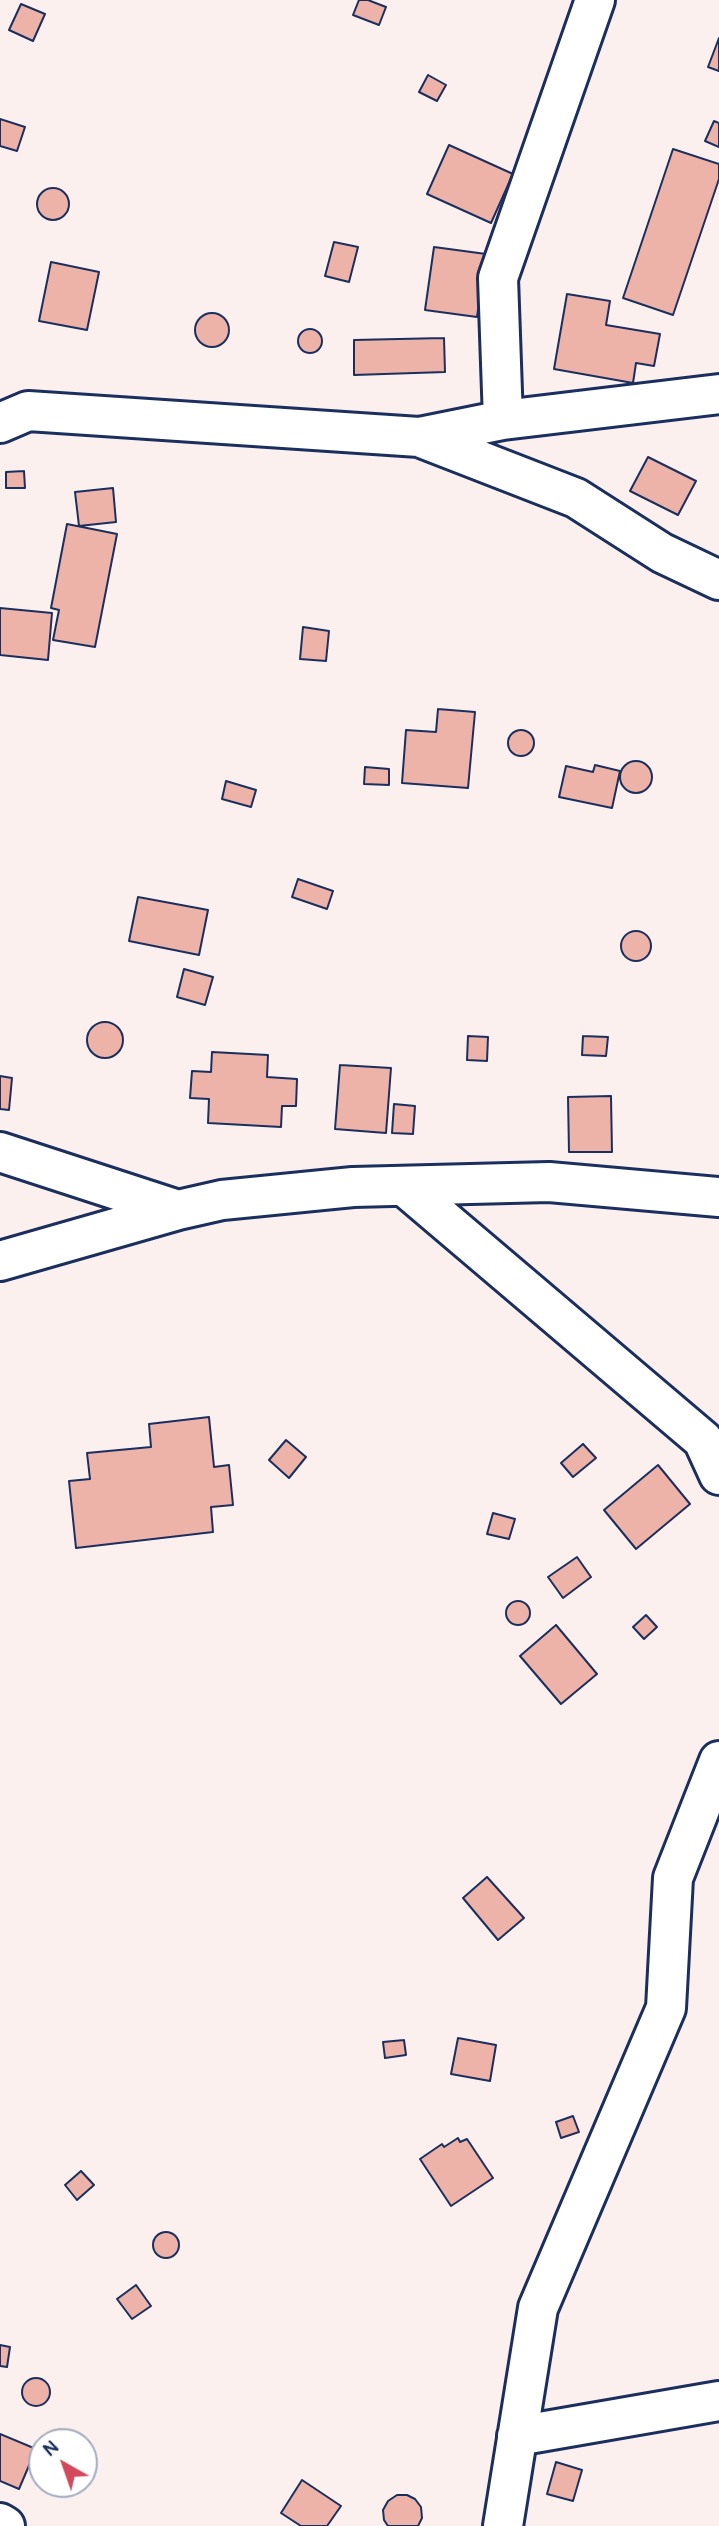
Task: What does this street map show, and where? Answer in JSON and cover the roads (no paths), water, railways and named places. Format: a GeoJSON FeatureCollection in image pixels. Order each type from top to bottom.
{"type":"FeatureCollection","features":[{"type":"Feature","properties":{"kind":"street"},"geometry":{"type":"LineString","coordinates":[[503,420],[498,278],[595,0]]}},
{"type":"Feature","properties":{"kind":"street"},"geometry":{"type":"LineString","coordinates":[[9,411],[419,437],[503,420],[719,394]]}},
{"type":"Feature","properties":{"kind":"street"},"geometry":{"type":"LineString","coordinates":[[419,437],[576,498],[662,553],[719,580]]}},
{"type":"Feature","properties":{"kind":"street"},"geometry":{"type":"LineString","coordinates":[[0,1152],[178,1210]]}},
{"type":"Feature","properties":{"kind":"street"},"geometry":{"type":"LineString","coordinates":[[0,1261],[222,1200],[353,1187],[549,1182],[719,1197]]}},
{"type":"Feature","properties":{"kind":"street"},"geometry":{"type":"LineString","coordinates":[[404,1186],[703,1440],[719,1475]]}},
{"type":"Feature","properties":{"kind":"street"},"geometry":{"type":"LineString","coordinates":[[502,2526],[538,2308],[666,2008],[673,1878],[719,1761]]}},
{"type":"Feature","properties":{"kind":"street"},"geometry":{"type":"LineString","coordinates":[[517,2436],[719,2401]]}},
{"type":"Feature","properties":{"kind":"street"},"geometry":{"type":"LineString","coordinates":[[0,2522],[5,2526]]}}]}
